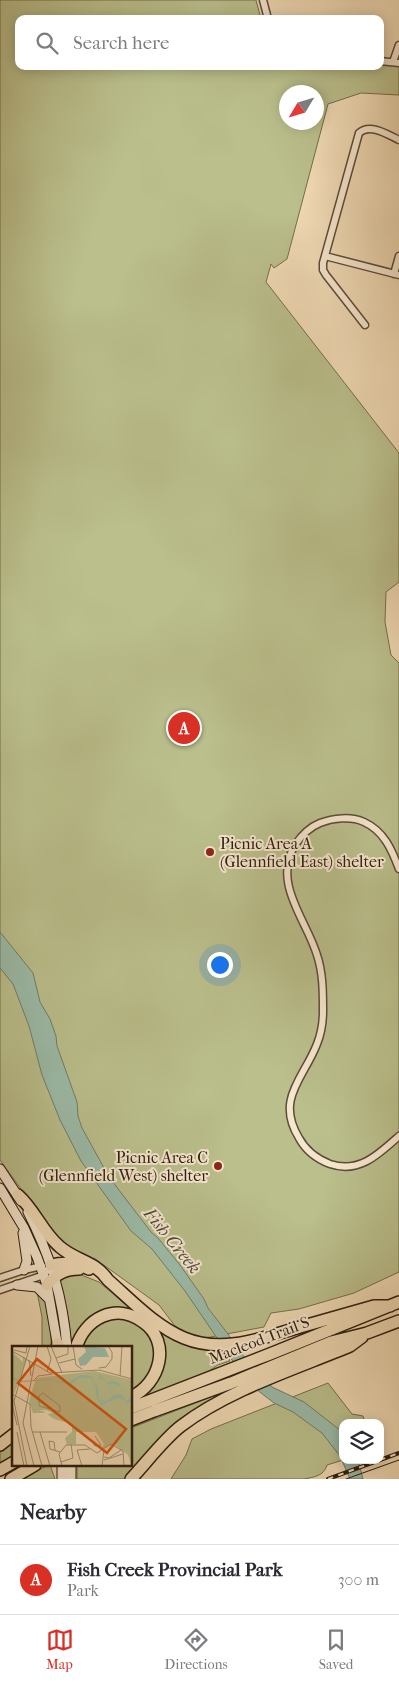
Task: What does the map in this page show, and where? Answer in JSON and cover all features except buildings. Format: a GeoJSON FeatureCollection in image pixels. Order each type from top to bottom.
{"type":"FeatureCollection","features":[{"type":"Feature","properties":{"kind":"highway"},"geometry":{"type":"LineString","coordinates":[[18,1195],[28,1203],[46,1234],[60,1247],[101,1270],[108,1280]]}},
{"type":"Feature","properties":{"kind":"highway"},"geometry":{"type":"LineString","coordinates":[[48,1274],[64,1263],[81,1265],[108,1280],[165,1328],[184,1338],[202,1343],[235,1344],[265,1338],[374,1306],[394,1304]]}},
{"type":"Feature","properties":{"kind":"highway","name":"Macleod Trail S"},"geometry":{"type":"LineString","coordinates":[[132,1420],[154,1411],[234,1388],[394,1304]]}},
{"type":"Feature","properties":{"kind":"highway"},"geometry":{"type":"LineString","coordinates":[[77,1346],[84,1330],[102,1317],[119,1314],[129,1315],[143,1322],[156,1338],[160,1349],[160,1364],[152,1381],[146,1388],[132,1396]]}},
{"type":"Feature","properties":{"kind":"highway","name":"Macleod Trail S"},"geometry":{"type":"LineString","coordinates":[[132,1408],[226,1371],[276,1365],[331,1342],[367,1334],[399,1321]]}},
{"type":"Feature","properties":{"kind":"highway"},"geometry":{"type":"LineString","coordinates":[[131,1479],[179,1428],[234,1388]]}},
{"type":"Feature","properties":{"kind":"highway"},"geometry":{"type":"LineString","coordinates":[[0,1446],[12,1436]]}},
{"type":"Feature","properties":{"kind":"highway"},"geometry":{"type":"LineString","coordinates":[[0,1470],[12,1463]]}},
{"type":"Feature","properties":{"kind":"highway"},"geometry":{"type":"LineString","coordinates":[[10,1479],[33,1466]]}},
{"type":"Feature","properties":{"kind":"main road"},"geometry":{"type":"LineString","coordinates":[[0,1169],[18,1195],[36,1229],[48,1274],[50,1299],[60,1346]]}},
{"type":"Feature","properties":{"kind":"main road"},"geometry":{"type":"LineString","coordinates":[[0,1188],[48,1274],[64,1315],[60,1346]]}},
{"type":"Feature","properties":{"kind":"main road"},"geometry":{"type":"LineString","coordinates":[[24,1228],[23,1234],[27,1261],[24,1270]]}},
{"type":"Feature","properties":{"kind":"main road"},"geometry":{"type":"LineString","coordinates":[[17,1285],[36,1287],[50,1299]]}},
{"type":"Feature","properties":{"kind":"main road"},"geometry":{"type":"LineString","coordinates":[[62,1466],[62,1479]]}},
{"type":"Feature","properties":{"kind":"street"},"geometry":{"type":"LineString","coordinates":[[263,0],[267,15]]}},
{"type":"Feature","properties":{"kind":"street"},"geometry":{"type":"LineString","coordinates":[[396,63],[399,45]]}},
{"type":"Feature","properties":{"kind":"street"},"geometry":{"type":"LineString","coordinates":[[366,326],[324,272],[323,266],[359,133],[365,128],[373,129],[399,140]]}},
{"type":"Feature","properties":{"kind":"street"},"geometry":{"type":"LineString","coordinates":[[325,256],[397,275],[399,256]]}},
{"type":"Feature","properties":{"kind":"street"},"geometry":{"type":"LineString","coordinates":[[399,869],[390,846],[374,828],[360,820],[345,818],[318,824],[305,833],[290,856],[287,872],[289,890],[316,953],[323,996],[323,1014],[319,1038],[291,1096],[290,1110],[295,1130],[303,1144],[315,1157],[344,1167],[371,1160],[399,1136]]}},
{"type":"Feature","properties":{"kind":"street"},"geometry":{"type":"LineString","coordinates":[[0,1278],[24,1270],[48,1274]]}},
{"type":"Feature","properties":{"kind":"street"},"geometry":{"type":"LineString","coordinates":[[0,1290],[48,1274]]}},
{"type":"Feature","properties":{"kind":"green space"},"geometry":{"type":"Polygon","coordinates":[[[0,0],[256,0],[260,15],[15,15],[15,70],[384,70],[384,64],[399,66],[399,95],[361,93],[328,104],[324,119],[324,85],[279,85],[279,130],[321,130],[287,259],[274,268],[271,264],[266,282],[399,453],[399,582],[386,592],[385,622],[391,655],[399,663],[399,1272],[354,1293],[299,1309],[271,1313],[264,1327],[205,1338],[188,1333],[175,1326],[159,1305],[94,1258],[93,1261],[61,1244],[0,1160],[0,0]]]}},
{"type":"Feature","properties":{"kind":"green space"},"geometry":{"type":"Polygon","coordinates":[[[79,1274],[99,1282],[131,1309],[130,1312],[107,1313],[74,1346],[72,1346],[69,1322],[59,1281],[62,1277],[79,1274]]]}},
{"type":"Feature","properties":{"kind":"green space"},"geometry":{"type":"Polygon","coordinates":[[[37,1292],[46,1301],[51,1332],[51,1346],[42,1346],[42,1317],[37,1292]]]}},
{"type":"Feature","properties":{"kind":"green space"},"geometry":{"type":"Polygon","coordinates":[[[126,1318],[143,1326],[157,1347],[154,1372],[132,1394],[132,1346],[82,1346],[93,1328],[109,1319],[126,1318]]]}},
{"type":"Feature","properties":{"kind":"green space"},"geometry":{"type":"Polygon","coordinates":[[[155,1328],[189,1346],[224,1350],[230,1361],[136,1400],[156,1381],[155,1328]]]}},
{"type":"Feature","properties":{"kind":"green space"},"geometry":{"type":"Polygon","coordinates":[[[328,1383],[352,1414],[363,1416],[364,1419],[339,1419],[339,1461],[327,1465],[324,1472],[315,1477],[304,1479],[171,1479],[186,1455],[192,1439],[211,1429],[328,1383]]]}},
{"type":"Feature","properties":{"kind":"green space"},"geometry":{"type":"Polygon","coordinates":[[[226,1391],[228,1394],[210,1402],[128,1479],[77,1479],[77,1466],[132,1466],[132,1428],[226,1391]]]}},
{"type":"Feature","properties":{"kind":"green space"},"geometry":{"type":"Polygon","coordinates":[[[12,1442],[12,1456],[0,1463],[0,1451],[12,1442]]]}},
{"type":"Feature","properties":{"kind":"green space"},"geometry":{"type":"Polygon","coordinates":[[[46,1466],[50,1466],[55,1479],[23,1479],[46,1466]]]}},
{"type":"Feature","properties":{"kind":"shaded area"},"geometry":{"type":"Polygon","coordinates":[[[0,932],[33,973],[40,1002],[50,1019],[56,1036],[57,1046],[77,1102],[78,1116],[82,1128],[109,1177],[151,1232],[180,1265],[240,1352],[272,1387],[304,1402],[339,1429],[339,1455],[322,1433],[293,1412],[274,1403],[256,1389],[232,1360],[185,1291],[152,1249],[131,1231],[81,1161],[60,1120],[42,1075],[29,1026],[13,984],[0,968],[0,932]]]}},
{"type":"Feature","properties":{"kind":"shaded area"},"geometry":{"type":"Polygon","coordinates":[[[343,1464],[359,1464],[363,1479],[350,1479],[343,1464]]]}},
{"type":"Feature","properties":{"kind":"tram line"},"geometry":{"type":"LineString","coordinates":[[346,1479],[399,1460]]}},
{"type":"Feature","properties":{"kind":"railway"},"geometry":{"type":"LineString","coordinates":[[384,1459],[399,1453]]}},
{"type":"Feature","properties":{"kind":"railway"},"geometry":{"type":"LineString","coordinates":[[328,1479],[369,1464]]}},
{"type":"Feature","properties":{"kind":"place","name":"Fish Creek Provincial Park"},"geometry":{"type":"Point","coordinates":[184,728]}},
{"type":"Feature","properties":{"kind":"place","name":"Picnic Area A (Glennfield East) shelter"},"geometry":{"type":"Point","coordinates":[210,852]}},
{"type":"Feature","properties":{"kind":"place","name":"Picnic Area C (Glennfield West) shelter"},"geometry":{"type":"Point","coordinates":[218,1166]}},
{"type":"Feature","properties":{"kind":"water label","name":"Fish Creek"},"geometry":{"type":"Point","coordinates":[172,1241]}}]}
